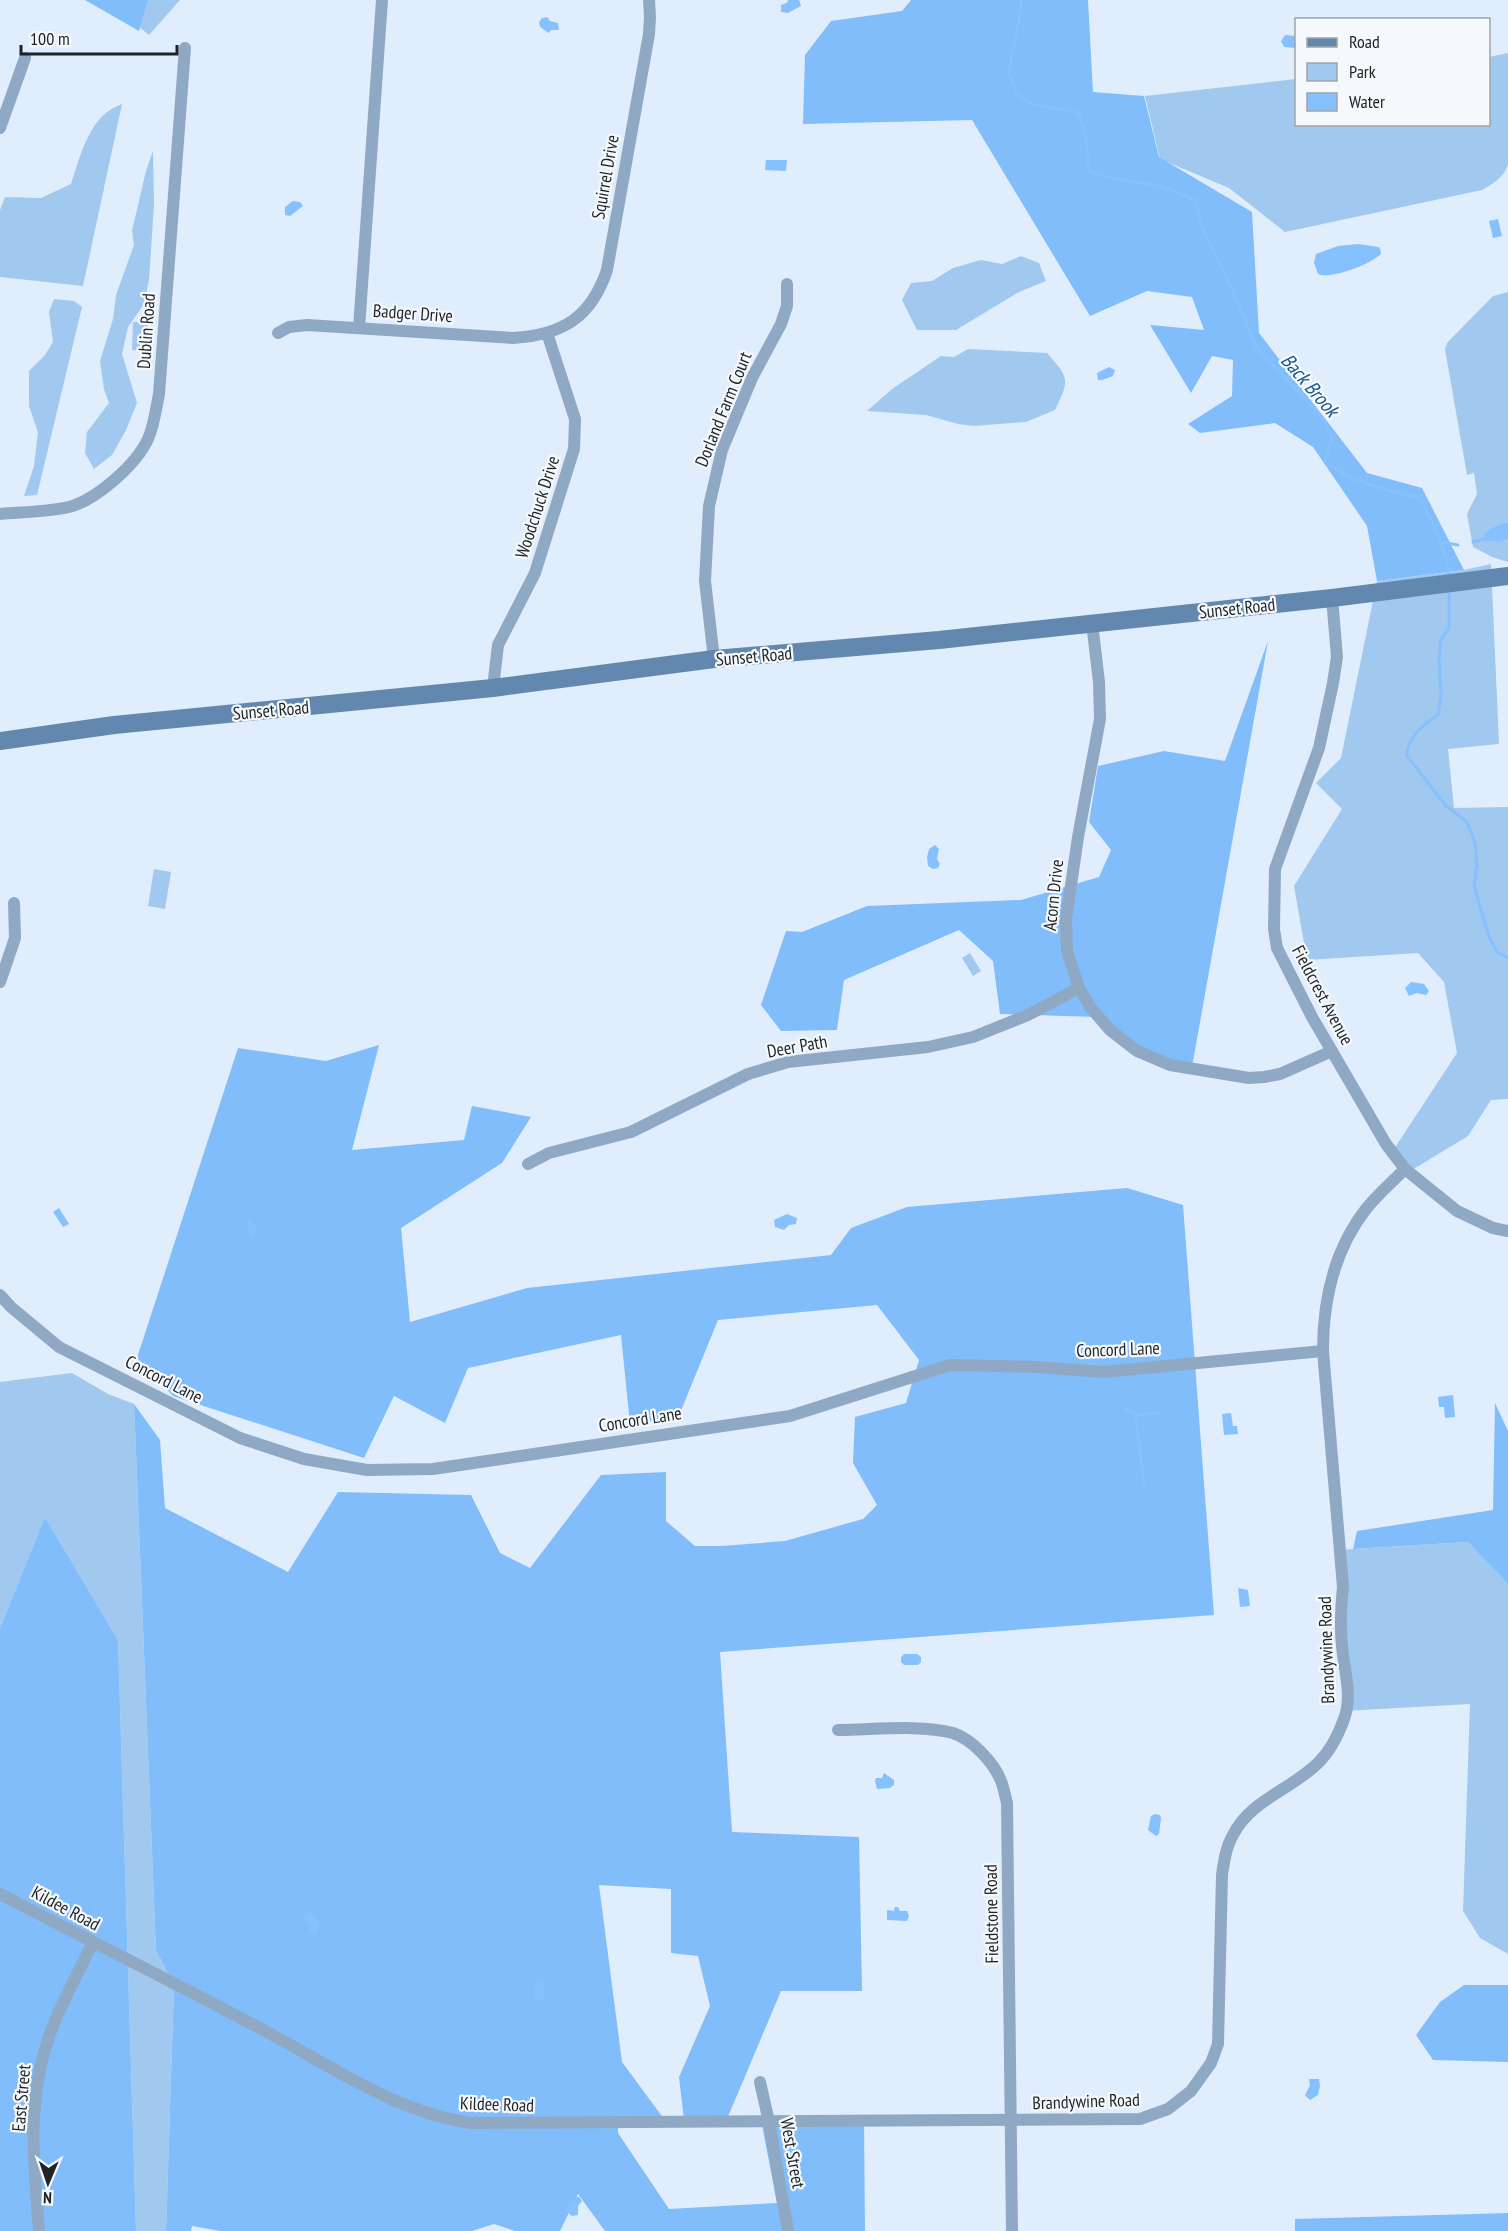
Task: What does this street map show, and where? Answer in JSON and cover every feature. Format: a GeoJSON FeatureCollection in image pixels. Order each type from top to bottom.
{"type":"FeatureCollection","features":[{"type":"Feature","properties":{"kind":"street"},"geometry":{"type":"LineString","coordinates":[[359,328],[382,0]]}},
{"type":"Feature","properties":{"kind":"street","name":"Squirrel Drive"},"geometry":{"type":"LineString","coordinates":[[547,333],[566,326],[585,312],[602,284],[607,270],[649,34],[649,0]]}},
{"type":"Feature","properties":{"kind":"street","name":"Dublin Road"},"geometry":{"type":"LineString","coordinates":[[0,514],[68,507],[90,499],[131,462],[148,440],[159,394],[185,48]]}},
{"type":"Feature","properties":{"kind":"street"},"geometry":{"type":"LineString","coordinates":[[0,128],[25,58]]}},
{"type":"Feature","properties":{"kind":"street","name":"Dorland Farm Court"},"geometry":{"type":"LineString","coordinates":[[714,659],[705,581],[709,506],[722,450],[752,378],[787,306],[787,284]]}},
{"type":"Feature","properties":{"kind":"street","name":"Badger Drive"},"geometry":{"type":"LineString","coordinates":[[278,333],[289,327],[307,325],[513,338],[547,333]]}},
{"type":"Feature","properties":{"kind":"street","name":"Woodchuck Drive"},"geometry":{"type":"LineString","coordinates":[[493,688],[498,645],[535,573],[574,449],[575,419],[547,333]]}},
{"type":"Feature","properties":{"kind":"street","name":"Sunset Road"},"geometry":{"type":"LineString","coordinates":[[0,741],[114,725],[493,688],[714,659],[939,640],[1332,598],[1508,576]]}},
{"type":"Feature","properties":{"kind":"street","name":"Fieldcrest Avenue"},"geometry":{"type":"LineString","coordinates":[[1332,598],[1337,657],[1333,683],[1319,748],[1275,869],[1274,929],[1277,948],[1332,1051],[1386,1144],[1405,1169],[1457,1211],[1493,1228],[1508,1232]]}},
{"type":"Feature","properties":{"kind":"street","name":"Acorn Drive"},"geometry":{"type":"LineString","coordinates":[[1092,623],[1100,682],[1100,719],[1078,837],[1066,920],[1067,951],[1079,988],[1091,1008],[1110,1030],[1137,1051],[1170,1065],[1249,1078],[1264,1077],[1280,1074],[1332,1051]]}},
{"type":"Feature","properties":{"kind":"street"},"geometry":{"type":"LineString","coordinates":[[0,982],[15,938],[14,903]]}},
{"type":"Feature","properties":{"kind":"street","name":"Deer Path"},"geometry":{"type":"LineString","coordinates":[[528,1164],[549,1153],[632,1132],[748,1074],[788,1062],[928,1047],[973,1037],[1028,1015],[1079,988]]}},
{"type":"Feature","properties":{"kind":"street","name":"Brandywine Road"},"geometry":{"type":"LineString","coordinates":[[1011,2122],[1150,2117],[1168,2109],[1191,2091],[1210,2063],[1218,2044],[1222,1875],[1225,1855],[1232,1835],[1241,1822],[1257,1807],[1320,1762],[1344,1720],[1347,1710],[1348,1694],[1340,1622],[1343,1587],[1323,1351],[1323,1322],[1328,1287],[1342,1250],[1365,1210],[1405,1169]]}},
{"type":"Feature","properties":{"kind":"street","name":"Concord Lane"},"geometry":{"type":"LineString","coordinates":[[0,1295],[59,1347],[240,1438],[304,1459],[368,1470],[433,1469],[790,1416],[951,1365],[1037,1366],[1104,1372],[1323,1351]]}},
{"type":"Feature","properties":{"kind":"street","name":"Fieldstone Road"},"geometry":{"type":"LineString","coordinates":[[838,1730],[921,1729],[952,1733],[979,1751],[994,1767],[1001,1781],[1007,1803],[1012,2231]]}},
{"type":"Feature","properties":{"kind":"street","name":"Kildee Road"},"geometry":{"type":"LineString","coordinates":[[0,1894],[256,2026],[377,2092],[432,2115],[471,2123],[1011,2122]]}},
{"type":"Feature","properties":{"kind":"street","name":"East Street"},"geometry":{"type":"LineString","coordinates":[[39,2231],[34,2110],[37,2085],[51,2031],[93,1942]]}},
{"type":"Feature","properties":{"kind":"street","name":"West Street"},"geometry":{"type":"LineString","coordinates":[[760,2082],[788,2231]]}},
{"type":"Feature","properties":{"kind":"green space"},"geometry":{"type":"Polygon","coordinates":[[[106,0],[180,0],[149,35],[106,0]]]}},
{"type":"Feature","properties":{"kind":"green space"},"geometry":{"type":"Polygon","coordinates":[[[1508,53],[1508,165],[1498,180],[1482,190],[1285,232],[1229,188],[1160,159],[1145,96],[1295,79],[1295,126],[1490,126],[1490,57],[1508,53]]]}},
{"type":"Feature","properties":{"kind":"green space"},"geometry":{"type":"Polygon","coordinates":[[[122,104],[83,286],[0,277],[0,210],[5,197],[41,198],[71,184],[94,126],[111,109],[122,104]]]}},
{"type":"Feature","properties":{"kind":"green space"},"geometry":{"type":"Polygon","coordinates":[[[153,151],[154,204],[149,280],[144,304],[128,327],[122,354],[137,403],[112,455],[94,469],[85,453],[87,432],[109,403],[104,389],[100,361],[113,319],[116,295],[134,245],[132,231],[153,151]]]}},
{"type":"Feature","properties":{"kind":"green space"},"geometry":{"type":"Polygon","coordinates":[[[1021,256],[1039,263],[1046,281],[1019,292],[956,330],[917,330],[902,300],[911,283],[932,281],[953,268],[981,260],[1002,264],[1021,256]]]}},
{"type":"Feature","properties":{"kind":"green space"},"geometry":{"type":"Polygon","coordinates":[[[1508,292],[1508,562],[1473,547],[1467,514],[1477,494],[1474,473],[1467,475],[1445,349],[1447,343],[1493,296],[1508,292]]]}},
{"type":"Feature","properties":{"kind":"green space"},"geometry":{"type":"Polygon","coordinates":[[[54,299],[74,301],[82,307],[37,495],[24,496],[34,466],[38,432],[29,406],[29,371],[45,355],[53,342],[49,312],[54,299]]]}},
{"type":"Feature","properties":{"kind":"green space"},"geometry":{"type":"Polygon","coordinates":[[[133,322],[148,322],[147,351],[132,350],[133,322]]]}},
{"type":"Feature","properties":{"kind":"green space"},"geometry":{"type":"Polygon","coordinates":[[[968,349],[1047,353],[1060,368],[1065,379],[1063,392],[1055,410],[1026,422],[974,426],[926,415],[867,411],[892,389],[941,356],[954,357],[968,349]]]}},
{"type":"Feature","properties":{"kind":"green space"},"geometry":{"type":"Polygon","coordinates":[[[1491,564],[1499,744],[1448,749],[1454,808],[1508,807],[1508,1099],[1491,1100],[1468,1136],[1407,1173],[1392,1152],[1457,1053],[1444,982],[1418,953],[1307,960],[1294,886],[1342,809],[1316,783],[1341,758],[1377,581],[1464,570],[1491,564]]]}},
{"type":"Feature","properties":{"kind":"green space"},"geometry":{"type":"Polygon","coordinates":[[[154,869],[171,872],[165,909],[148,906],[154,869]]]}},
{"type":"Feature","properties":{"kind":"green space"},"geometry":{"type":"Polygon","coordinates":[[[970,953],[981,971],[973,976],[962,958],[970,953]]]}},
{"type":"Feature","properties":{"kind":"green space"},"geometry":{"type":"Polygon","coordinates":[[[72,1373],[108,1394],[134,1404],[156,1950],[174,1986],[166,2231],[136,2231],[118,1640],[45,1519],[0,1628],[0,1382],[72,1373]]]}},
{"type":"Feature","properties":{"kind":"green space"},"geometry":{"type":"Polygon","coordinates":[[[1468,1542],[1508,1584],[1508,1954],[1480,1938],[1463,1911],[1470,1704],[1343,1711],[1339,1550],[1468,1542]]]}},
{"type":"Feature","properties":{"kind":"shaded area"},"geometry":{"type":"Polygon","coordinates":[[[85,0],[148,0],[139,31],[85,0]]]}},
{"type":"Feature","properties":{"kind":"shaded area"},"geometry":{"type":"Polygon","coordinates":[[[911,0],[1088,0],[1093,92],[1144,96],[1159,157],[1252,212],[1259,333],[1367,473],[1422,488],[1464,570],[1377,581],[1367,526],[1313,447],[1275,423],[1200,433],[1188,424],[1232,396],[1233,360],[1212,356],[1191,393],[1150,325],[1204,330],[1192,297],[1147,291],[1090,316],[972,120],[803,124],[805,55],[831,21],[902,11],[911,0]]]}},
{"type":"Feature","properties":{"kind":"shaded area"},"geometry":{"type":"Polygon","coordinates":[[[1268,641],[1192,1067],[1123,1045],[1097,1017],[1000,1014],[993,961],[959,930],[844,980],[837,1030],[781,1031],[761,1005],[786,931],[802,932],[867,906],[1021,900],[1099,877],[1111,850],[1089,822],[1098,766],[1164,751],[1225,761],[1268,641]]]}},
{"type":"Feature","properties":{"kind":"shaded area"},"geometry":{"type":"Polygon","coordinates":[[[379,1045],[352,1150],[464,1140],[472,1106],[531,1117],[502,1163],[401,1228],[410,1322],[527,1288],[831,1255],[851,1228],[907,1207],[1127,1188],[1183,1205],[1214,1615],[720,1652],[732,1832],[859,1837],[862,1991],[781,1991],[727,2119],[684,2120],[679,2077],[710,2006],[698,1956],[671,1953],[671,1889],[599,1885],[622,2062],[664,2119],[618,2119],[618,2133],[669,2209],[777,2203],[761,2120],[864,2120],[865,2231],[605,2231],[578,2194],[560,2231],[515,2231],[494,2224],[472,2231],[220,2231],[192,2226],[191,2231],[166,2231],[174,1986],[156,1950],[134,1404],[160,1440],[165,1508],[288,1572],[338,1492],[471,1495],[500,1553],[530,1568],[601,1475],[666,1472],[666,1521],[695,1546],[785,1541],[863,1519],[877,1505],[853,1463],[855,1417],[906,1403],[919,1360],[877,1305],[718,1320],[678,1418],[630,1424],[621,1335],[468,1368],[445,1423],[394,1396],[364,1458],[173,1396],[137,1358],[238,1048],[326,1061],[379,1045]]]}},
{"type":"Feature","properties":{"kind":"shaded area"},"geometry":{"type":"Polygon","coordinates":[[[1495,1403],[1508,1431],[1508,1584],[1468,1542],[1353,1549],[1357,1531],[1493,1510],[1495,1403]]]}},
{"type":"Feature","properties":{"kind":"shaded area"},"geometry":{"type":"Polygon","coordinates":[[[45,1518],[118,1640],[136,2231],[0,2231],[0,1628],[45,1518]]]}},
{"type":"Feature","properties":{"kind":"shaded area"},"geometry":{"type":"Polygon","coordinates":[[[1464,1985],[1508,1985],[1508,2062],[1433,2060],[1416,2035],[1440,2002],[1464,1985]]]}},
{"type":"Feature","properties":{"kind":"shaded area"},"geometry":{"type":"Polygon","coordinates":[[[1508,2213],[1508,2231],[1295,2231],[1295,2219],[1508,2213]]]}},
{"type":"Feature","properties":{"kind":"water"},"geometry":{"type":"Polygon","coordinates":[[[788,0],[799,0],[801,6],[788,13],[781,12],[781,5],[787,3],[788,0]]]}},
{"type":"Feature","properties":{"kind":"water"},"geometry":{"type":"Polygon","coordinates":[[[547,17],[550,21],[558,23],[559,30],[551,30],[549,33],[540,27],[539,22],[542,18],[547,17]]]}},
{"type":"Feature","properties":{"kind":"water"},"geometry":{"type":"Polygon","coordinates":[[[1285,35],[1295,36],[1295,48],[1284,47],[1281,41],[1285,35]]]}},
{"type":"Feature","properties":{"kind":"water"},"geometry":{"type":"Polygon","coordinates":[[[766,160],[787,160],[786,171],[765,170],[766,160]]]}},
{"type":"Feature","properties":{"kind":"water"},"geometry":{"type":"Polygon","coordinates":[[[293,201],[300,202],[303,206],[290,216],[285,215],[285,207],[293,201]]]}},
{"type":"Feature","properties":{"kind":"water"},"geometry":{"type":"Polygon","coordinates":[[[1498,219],[1502,236],[1493,238],[1489,221],[1498,219]]]}},
{"type":"Feature","properties":{"kind":"water"},"geometry":{"type":"Polygon","coordinates":[[[1358,244],[1378,247],[1381,254],[1350,270],[1332,275],[1318,274],[1314,263],[1316,254],[1338,246],[1358,244]]]}},
{"type":"Feature","properties":{"kind":"water"},"geometry":{"type":"Polygon","coordinates":[[[1109,367],[1115,370],[1113,376],[1098,380],[1097,373],[1109,367]]]}},
{"type":"Feature","properties":{"kind":"water"},"geometry":{"type":"Polygon","coordinates":[[[1508,523],[1508,539],[1499,542],[1485,540],[1484,535],[1489,530],[1508,523]]]}},
{"type":"Feature","properties":{"kind":"water"},"geometry":{"type":"Polygon","coordinates":[[[935,845],[939,849],[937,859],[940,864],[938,868],[933,869],[928,866],[927,857],[929,849],[935,845]]]}},
{"type":"Feature","properties":{"kind":"water"},"geometry":{"type":"Polygon","coordinates":[[[1411,982],[1424,984],[1429,991],[1426,995],[1417,993],[1409,996],[1405,988],[1411,982]]]}},
{"type":"Feature","properties":{"kind":"water"},"geometry":{"type":"Polygon","coordinates":[[[59,1208],[69,1224],[63,1227],[53,1212],[59,1208]]]}},
{"type":"Feature","properties":{"kind":"water"},"geometry":{"type":"Polygon","coordinates":[[[787,1214],[797,1218],[796,1224],[789,1225],[784,1230],[775,1227],[774,1220],[787,1214]]]}},
{"type":"Feature","properties":{"kind":"water"},"geometry":{"type":"Polygon","coordinates":[[[249,1220],[253,1221],[258,1232],[254,1238],[250,1237],[246,1223],[249,1220]]]}},
{"type":"Feature","properties":{"kind":"water"},"geometry":{"type":"Polygon","coordinates":[[[1453,1395],[1455,1417],[1445,1418],[1444,1407],[1439,1407],[1438,1397],[1453,1395]]]}},
{"type":"Feature","properties":{"kind":"water"},"geometry":{"type":"Polygon","coordinates":[[[1231,1413],[1233,1426],[1237,1426],[1238,1434],[1224,1435],[1222,1414],[1231,1413]]]}},
{"type":"Feature","properties":{"kind":"water"},"geometry":{"type":"Polygon","coordinates":[[[1238,1588],[1248,1590],[1250,1606],[1240,1607],[1238,1588]]]}},
{"type":"Feature","properties":{"kind":"water"},"geometry":{"type":"Polygon","coordinates":[[[904,1654],[917,1654],[921,1657],[921,1662],[918,1665],[904,1665],[901,1657],[904,1654]]]}},
{"type":"Feature","properties":{"kind":"water"},"geometry":{"type":"Polygon","coordinates":[[[884,1773],[894,1780],[894,1785],[890,1788],[877,1789],[876,1778],[882,1778],[884,1773]]]}},
{"type":"Feature","properties":{"kind":"water"},"geometry":{"type":"Polygon","coordinates":[[[1160,1815],[1161,1818],[1159,1834],[1156,1836],[1148,1830],[1151,1816],[1160,1815]]]}},
{"type":"Feature","properties":{"kind":"water"},"geometry":{"type":"Polygon","coordinates":[[[895,1907],[898,1907],[900,1911],[907,1911],[909,1916],[907,1921],[887,1920],[887,1910],[894,1911],[895,1907]]]}},
{"type":"Feature","properties":{"kind":"water"},"geometry":{"type":"Polygon","coordinates":[[[310,1912],[320,1923],[317,1934],[309,1932],[310,1926],[303,1918],[310,1912]]]}},
{"type":"Feature","properties":{"kind":"water"},"geometry":{"type":"Polygon","coordinates":[[[539,1978],[544,1981],[545,1998],[541,2001],[535,1999],[534,1982],[539,1978]]]}},
{"type":"Feature","properties":{"kind":"water"},"geometry":{"type":"Polygon","coordinates":[[[1309,2079],[1319,2079],[1320,2086],[1318,2095],[1310,2100],[1305,2095],[1310,2085],[1309,2079]]]}},
{"type":"Feature","properties":{"kind":"water"},"geometry":{"type":"Polygon","coordinates":[[[576,2197],[582,2201],[578,2206],[578,2215],[572,2216],[565,2210],[576,2197]]]}},
{"type":"Feature","properties":{"kind":"waterway","name":"Back Brook"},"geometry":{"type":"LineString","coordinates":[[1022,0],[1009,72],[1017,94],[1032,104],[1079,113],[1085,133],[1089,172],[1161,186],[1195,200],[1201,225],[1236,298],[1256,347],[1322,417],[1332,438],[1325,461],[1358,480],[1420,498],[1443,547],[1449,577]]}},
{"type":"Feature","properties":{"kind":"waterway"},"geometry":{"type":"LineString","coordinates":[[1473,542],[1487,538]]}},
{"type":"Feature","properties":{"kind":"waterway"},"geometry":{"type":"LineString","coordinates":[[1440,542],[1458,545]]}},
{"type":"Feature","properties":{"kind":"waterway","name":"Back Brook"},"geometry":{"type":"LineString","coordinates":[[1449,590],[1449,628],[1441,639],[1439,660],[1441,697],[1438,715],[1413,737],[1407,749],[1407,756],[1446,806],[1467,822],[1475,842],[1477,862],[1474,886],[1489,937],[1497,952],[1508,958]]}},
{"type":"Feature","properties":{"kind":"waterway"},"geometry":{"type":"LineString","coordinates":[[1124,1408],[1136,1415],[1159,1413]]}},
{"type":"Feature","properties":{"kind":"waterway"},"geometry":{"type":"LineString","coordinates":[[1136,1415],[1144,1486]]}}]}
